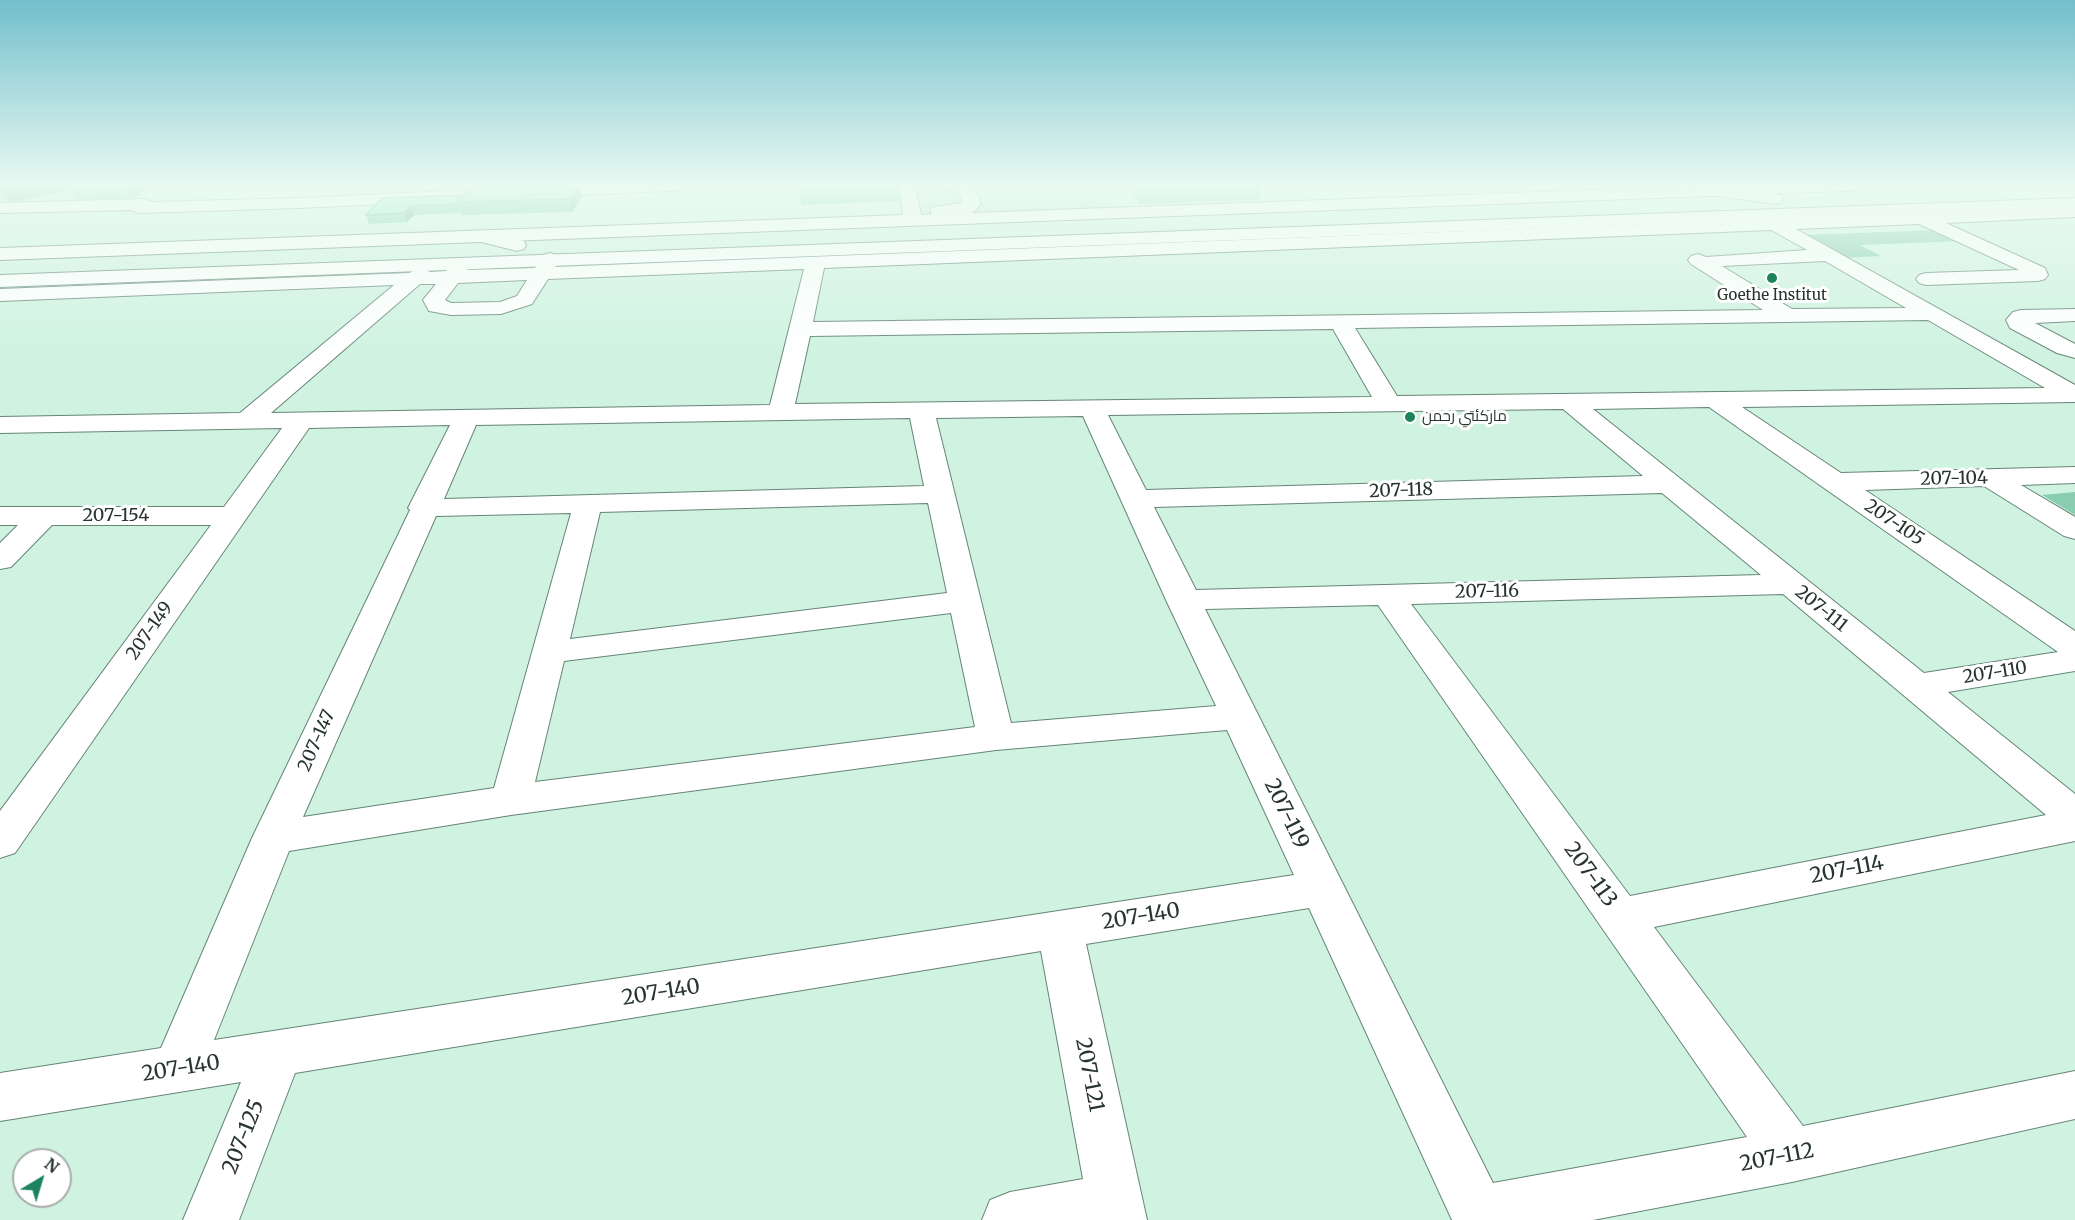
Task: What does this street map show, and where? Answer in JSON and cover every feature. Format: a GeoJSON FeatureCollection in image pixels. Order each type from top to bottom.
{"type":"FeatureCollection","features":[{"type":"Feature","properties":{"kind":"street"},"geometry":{"type":"LineString","coordinates":[[79,251],[93,241]]}},
{"type":"Feature","properties":{"kind":"street"},"geometry":{"type":"LineString","coordinates":[[0,254],[377,241]]}},
{"type":"Feature","properties":{"kind":"street"},"geometry":{"type":"LineString","coordinates":[[500,241],[517,245]]}},
{"type":"Feature","properties":{"kind":"street"},"geometry":{"type":"LineString","coordinates":[[0,266],[517,245],[557,241]]}},
{"type":"Feature","properties":{"kind":"street"},"geometry":{"type":"LineString","coordinates":[[0,281],[458,270],[962,241]]}},
{"type":"Feature","properties":{"kind":"street"},"geometry":{"type":"LineString","coordinates":[[546,266],[816,261],[1339,241]]}},
{"type":"Feature","properties":{"kind":"street"},"geometry":{"type":"LineString","coordinates":[[1803,241],[2075,394]]}},
{"type":"Feature","properties":{"kind":"street"},"geometry":{"type":"LineString","coordinates":[[1926,279],[2038,275],[2038,272],[2031,268],[1971,241]]}},
{"type":"Feature","properties":{"kind":"street"},"geometry":{"type":"LineString","coordinates":[[1788,316],[1702,259],[1828,255]]}},
{"type":"Feature","properties":{"kind":"street"},"geometry":{"type":"LineString","coordinates":[[781,412],[816,261]]}},
{"type":"Feature","properties":{"kind":"street"},"geometry":{"type":"LineString","coordinates":[[458,270],[434,300],[437,306],[451,309],[501,308],[515,305],[525,300],[546,266]]}},
{"type":"Feature","properties":{"kind":"street"},"geometry":{"type":"LineString","coordinates":[[0,295],[423,271]]}},
{"type":"Feature","properties":{"kind":"street"},"geometry":{"type":"LineString","coordinates":[[246,421],[423,271]]}},
{"type":"Feature","properties":{"kind":"street"},"geometry":{"type":"LineString","coordinates":[[802,329],[1930,314]]}},
{"type":"Feature","properties":{"kind":"street"},"geometry":{"type":"LineString","coordinates":[[2075,315],[2021,317],[2017,320],[2018,323],[2075,351]]}},
{"type":"Feature","properties":{"kind":"street"},"geometry":{"type":"LineString","coordinates":[[1340,322],[1389,404]]}},
{"type":"Feature","properties":{"kind":"street"},"geometry":{"type":"LineString","coordinates":[[0,425],[2075,394]]}},
{"type":"Feature","properties":{"kind":"street","name":"207-105"},"geometry":{"type":"LineString","coordinates":[[1714,399],[2075,647]]}},
{"type":"Feature","properties":{"kind":"street","name":"207-111"},"geometry":{"type":"LineString","coordinates":[[1568,401],[2075,816]]}},
{"type":"Feature","properties":{"kind":"street","name":"207-119"},"geometry":{"type":"LineString","coordinates":[[1092,408],[1238,717],[1480,1217]]}},
{"type":"Feature","properties":{"kind":"street"},"geometry":{"type":"LineString","coordinates":[[921,410],[996,737]]}},
{"type":"Feature","properties":{"kind":"street","name":"207-147"},"geometry":{"type":"LineString","coordinates":[[177,1069],[273,838],[423,508],[467,417]]}},
{"type":"Feature","properties":{"kind":"street","name":"207-149"},"geometry":{"type":"LineString","coordinates":[[0,842],[301,420]]}},
{"type":"Feature","properties":{"kind":"street","name":"207-104"},"geometry":{"type":"LineString","coordinates":[[1834,482],[2075,475]]}},
{"type":"Feature","properties":{"kind":"street"},"geometry":{"type":"LineString","coordinates":[[1990,478],[2075,530]]}},
{"type":"Feature","properties":{"kind":"street","name":"207-118"},"geometry":{"type":"LineString","coordinates":[[1134,499],[1668,484]]}},
{"type":"Feature","properties":{"kind":"street"},"geometry":{"type":"LineString","coordinates":[[423,508],[942,494]]}},
{"type":"Feature","properties":{"kind":"street"},"geometry":{"type":"LineString","coordinates":[[511,800],[588,502]]}},
{"type":"Feature","properties":{"kind":"street","name":"207-154"},"geometry":{"type":"LineString","coordinates":[[0,516],[231,516]]}},
{"type":"Feature","properties":{"kind":"street"},"geometry":{"type":"LineString","coordinates":[[0,560],[44,516]]}},
{"type":"Feature","properties":{"kind":"street","name":"207-116"},"geometry":{"type":"LineString","coordinates":[[1182,600],[1791,584]]}},
{"type":"Feature","properties":{"kind":"street","name":"207-113"},"geometry":{"type":"LineString","coordinates":[[1387,594],[1792,1155]]}},
{"type":"Feature","properties":{"kind":"street"},"geometry":{"type":"LineString","coordinates":[[550,652],[966,601]]}},
{"type":"Feature","properties":{"kind":"street","name":"207-110"},"geometry":{"type":"LineString","coordinates":[[1915,686],[2075,660]]}},
{"type":"Feature","properties":{"kind":"street"},"geometry":{"type":"LineString","coordinates":[[273,838],[511,800],[996,737],[1238,717]]}},
{"type":"Feature","properties":{"kind":"street","name":"207-114"},"geometry":{"type":"LineString","coordinates":[[1620,916],[2075,825]]}},
{"type":"Feature","properties":{"kind":"street","name":"207-140"},"geometry":{"type":"LineString","coordinates":[[0,1097],[1322,888]]}},
{"type":"Feature","properties":{"kind":"street","name":"207-121"},"geometry":{"type":"LineString","coordinates":[[1060,930],[1117,1211]]}},
{"type":"Feature","properties":{"kind":"street","name":"207-125"},"geometry":{"type":"LineString","coordinates":[[211,1220],[278,1053]]}},
{"type":"Feature","properties":{"kind":"street","name":"207-112"},"geometry":{"type":"LineString","coordinates":[[1480,1217],[1792,1155],[2075,1095]]}},
{"type":"Feature","properties":{"kind":"street"},"geometry":{"type":"LineString","coordinates":[[1010,1220],[1117,1211]]}},
{"type":"Feature","properties":{"kind":"shaded area"},"geometry":{"type":"Polygon","coordinates":[[[1812,241],[1964,241],[1860,245],[1881,256],[1844,258],[1812,241]]]}},
{"type":"Feature","properties":{"kind":"shaded area"},"geometry":{"type":"Polygon","coordinates":[[[2075,492],[2075,515],[2042,495],[2075,492]]]}},
{"type":"Feature","properties":{"kind":"place","name":"Goethe Institut"},"geometry":{"type":"Point","coordinates":[1772,278]}},
{"type":"Feature","properties":{"kind":"place","name":"ماركئتي رحمن"},"geometry":{"type":"Point","coordinates":[1410,417]}}]}
